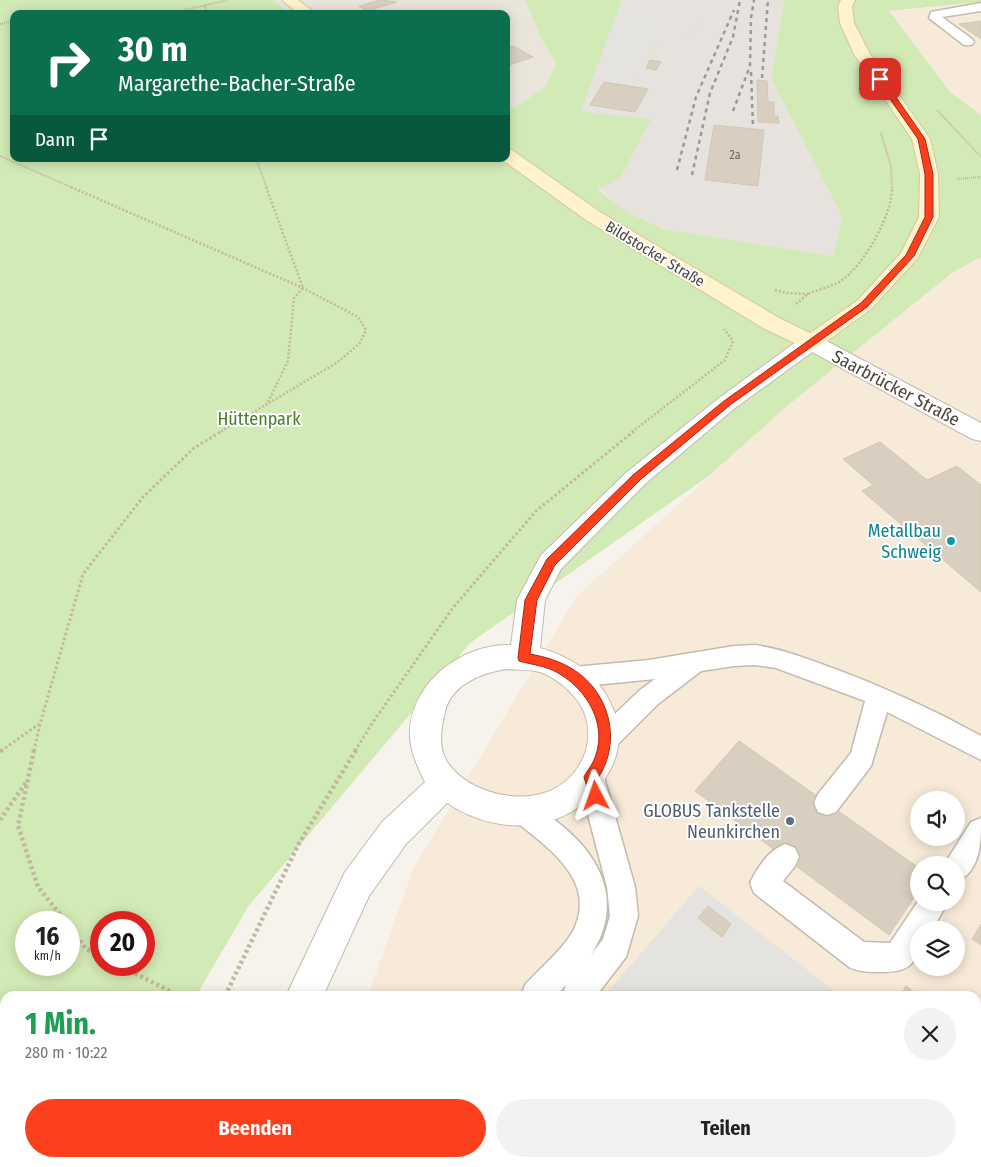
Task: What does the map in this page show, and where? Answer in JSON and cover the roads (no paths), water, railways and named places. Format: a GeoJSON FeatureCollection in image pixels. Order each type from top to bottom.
{"type":"FeatureCollection","features":[{"type":"Feature","properties":{"kind":"main road"},"geometry":{"type":"LineString","coordinates":[[289,0],[303,10]]}},
{"type":"Feature","properties":{"kind":"main road"},"geometry":{"type":"LineString","coordinates":[[811,342],[864,305],[910,256],[929,217],[929,174],[921,139],[862,54],[847,24],[845,6],[848,0]]}},
{"type":"Feature","properties":{"kind":"main road","name":"Bildstocker Straße"},"geometry":{"type":"LineString","coordinates":[[510,157],[593,216],[771,323],[811,342]]}},
{"type":"Feature","properties":{"kind":"street","name":"Saarbrücker Straße"},"geometry":{"type":"LineString","coordinates":[[811,342],[981,433]]}},
{"type":"Feature","properties":{"kind":"street"},"geometry":{"type":"LineString","coordinates":[[524,658],[531,600],[551,562],[636,478],[727,403],[811,342]]}},
{"type":"Feature","properties":{"kind":"street"},"geometry":{"type":"LineString","coordinates":[[506,657],[551,663],[574,677],[586,688],[598,705],[604,724],[605,740],[599,765],[591,777],[569,798],[548,808],[524,812],[498,811],[474,804],[454,791],[439,775],[428,756],[424,736],[427,716],[434,697],[448,681],[465,669],[485,660],[506,657]]}},
{"type":"Feature","properties":{"kind":"street"},"geometry":{"type":"LineString","coordinates":[[306,991],[357,884],[394,833],[446,783]]}},
{"type":"Feature","properties":{"kind":"lane"},"geometry":{"type":"LineString","coordinates":[[968,42],[935,18],[935,14],[981,7]]}},
{"type":"Feature","properties":{"kind":"lane"},"geometry":{"type":"LineString","coordinates":[[574,677],[615,675],[734,656],[755,655],[778,658],[879,696],[946,729],[981,749]]}},
{"type":"Feature","properties":{"kind":"lane"},"geometry":{"type":"LineString","coordinates":[[605,740],[649,697],[695,663]]}},
{"type":"Feature","properties":{"kind":"lane"},"geometry":{"type":"LineString","coordinates":[[827,803],[862,758],[879,696]]}},
{"type":"Feature","properties":{"kind":"lane"},"geometry":{"type":"LineString","coordinates":[[581,991],[616,947],[624,916],[621,887],[591,777]]}},
{"type":"Feature","properties":{"kind":"lane"},"geometry":{"type":"LineString","coordinates":[[524,812],[568,846],[582,863],[591,885],[594,902],[591,921],[585,938],[540,991]]}},
{"type":"Feature","properties":{"kind":"lane"},"geometry":{"type":"LineString","coordinates":[[965,856],[981,831]]}},
{"type":"Feature","properties":{"kind":"lane"},"geometry":{"type":"LineString","coordinates":[[785,857],[764,883],[858,957],[897,958],[928,911]]}},
{"type":"Feature","properties":{"kind":"railway"},"geometry":{"type":"LineString","coordinates":[[692,175],[710,93],[733,37],[740,0]]}},
{"type":"Feature","properties":{"kind":"railway"},"geometry":{"type":"LineString","coordinates":[[733,111],[750,66],[751,18],[754,0]]}},
{"type":"Feature","properties":{"kind":"railway"},"geometry":{"type":"LineString","coordinates":[[762,78],[768,0]]}},
{"type":"Feature","properties":{"kind":"railway"},"geometry":{"type":"LineString","coordinates":[[677,170],[696,97],[734,10]]}},
{"type":"Feature","properties":{"kind":"railway"},"geometry":{"type":"LineString","coordinates":[[751,72],[753,126]]}},
{"type":"Feature","properties":{"kind":"place","name":"Metallbau Schweig"},"geometry":{"type":"Point","coordinates":[951,541]}},
{"type":"Feature","properties":{"kind":"place","name":"GLOBUS Tankstelle Neunkirchen"},"geometry":{"type":"Point","coordinates":[790,821]}},
{"type":"Feature","properties":{"kind":"park label","name":"Hüttenpark"},"geometry":{"type":"Point","coordinates":[259,419]}}]}
